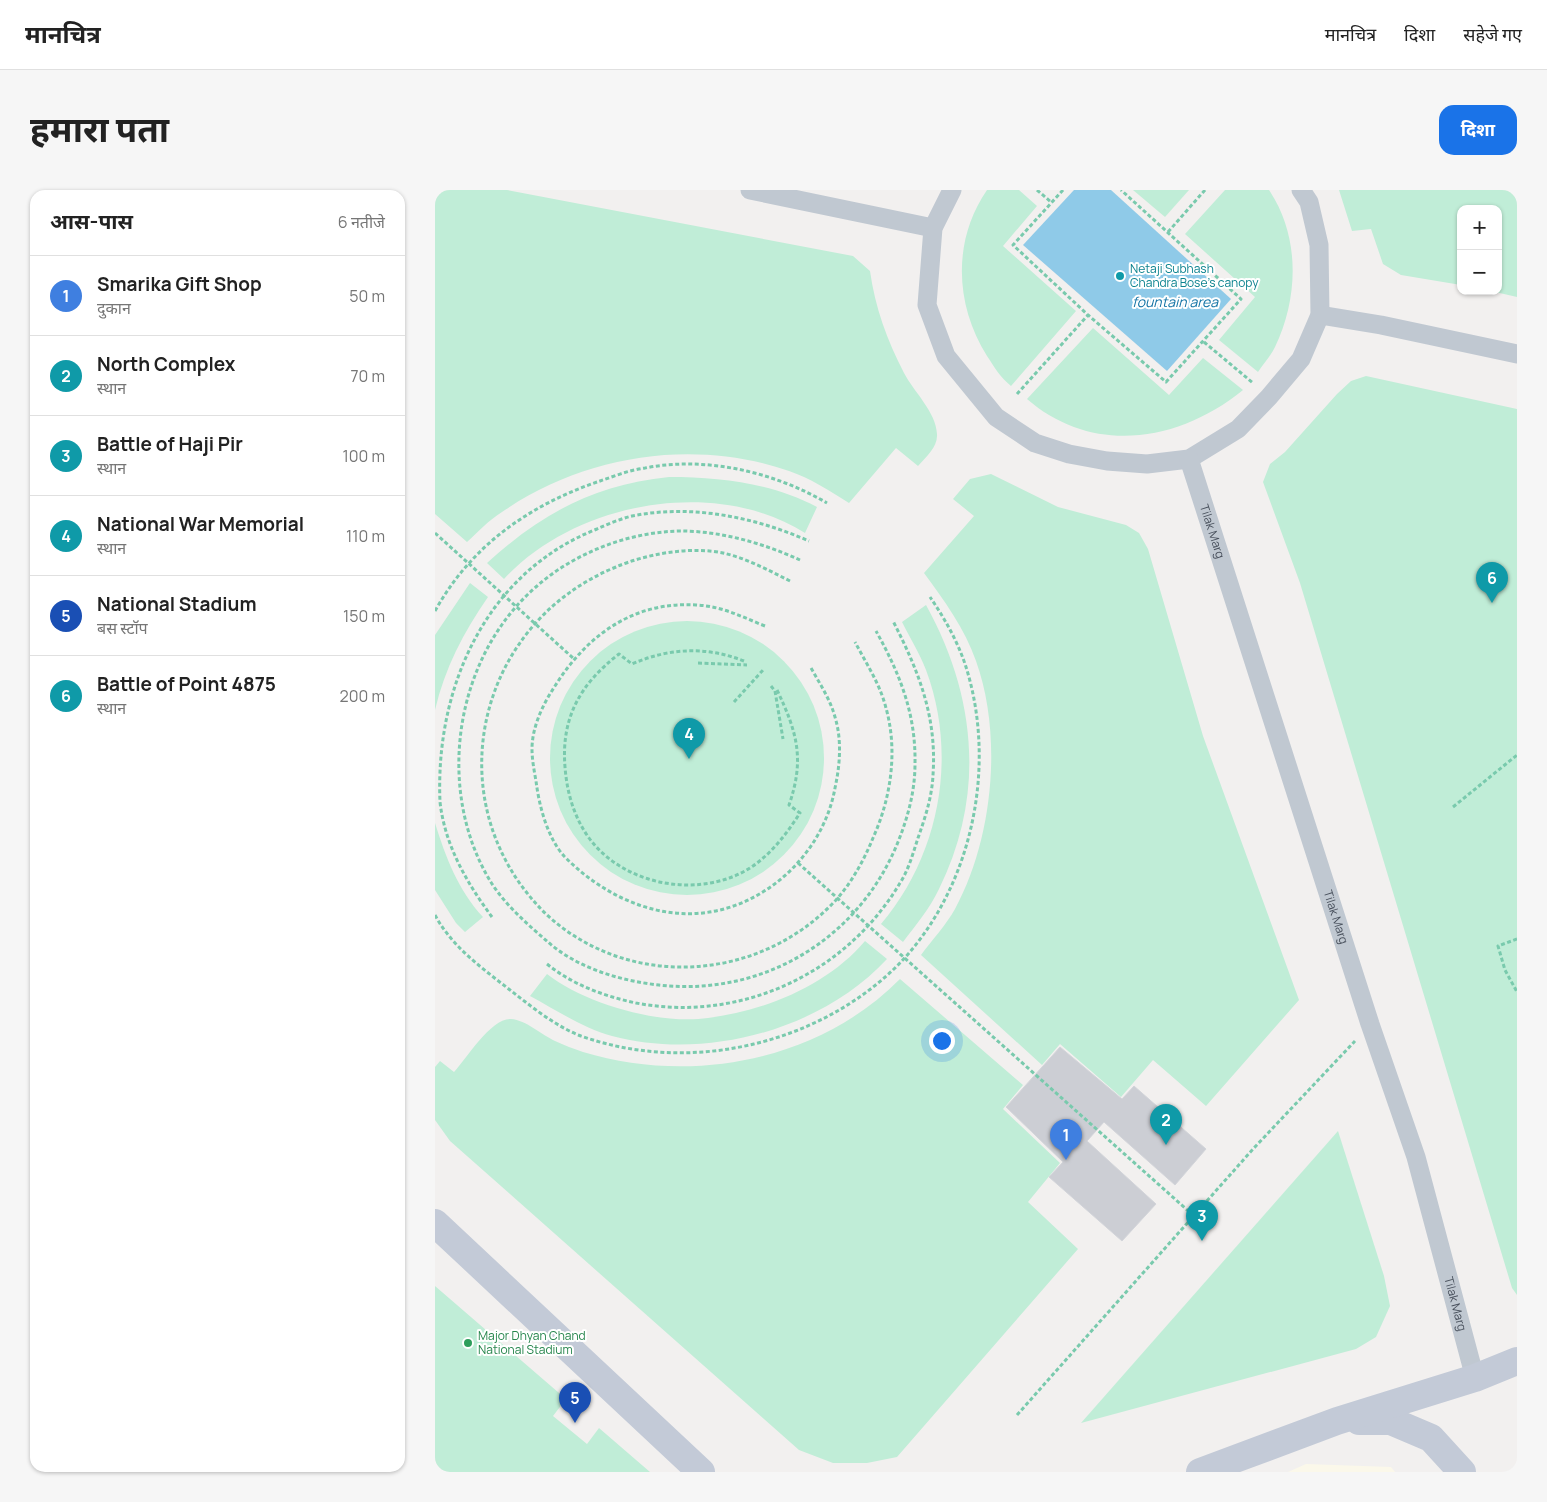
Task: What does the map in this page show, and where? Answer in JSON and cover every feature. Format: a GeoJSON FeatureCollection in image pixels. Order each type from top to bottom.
{"type":"FeatureCollection","features":[{"type":"Feature","properties":{"kind":"main road"},"geometry":{"type":"LineString","coordinates":[[435,1223],[701,1472]]}},
{"type":"Feature","properties":{"kind":"main road"},"geometry":{"type":"LineString","coordinates":[[1200,1472],[1337,1421],[1475,1378],[1517,1362]]}},
{"type":"Feature","properties":{"kind":"main road"},"geometry":{"type":"LineString","coordinates":[[1337,1421],[1391,1421],[1431,1438],[1462,1472]]}},
{"type":"Feature","properties":{"kind":"street"},"geometry":{"type":"LineString","coordinates":[[750,190],[933,228]]}},
{"type":"Feature","properties":{"kind":"street"},"geometry":{"type":"LineString","coordinates":[[952,190],[933,228],[927,305],[946,356],[996,417],[1035,443],[1069,454],[1107,462],[1147,464],[1189,460],[1239,429],[1301,359],[1320,315],[1319,246],[1309,202],[1301,190]]}},
{"type":"Feature","properties":{"kind":"street"},"geometry":{"type":"LineString","coordinates":[[1320,315],[1381,325],[1517,354]]}},
{"type":"Feature","properties":{"kind":"street","name":"Tilak Marg"},"geometry":{"type":"LineString","coordinates":[[1189,460],[1371,1024],[1417,1157],[1475,1378]]}},
{"type":"Feature","properties":{"kind":"path"},"geometry":{"type":"LineString","coordinates":[[1037,190],[1051,202]]}},
{"type":"Feature","properties":{"kind":"path"},"geometry":{"type":"LineString","coordinates":[[1063,190],[1013,246],[1088,315],[1166,382],[1241,299],[1121,190]]}},
{"type":"Feature","properties":{"kind":"path"},"geometry":{"type":"LineString","coordinates":[[1168,232],[1205,190]]}},
{"type":"Feature","properties":{"kind":"path"},"geometry":{"type":"LineString","coordinates":[[1017,394],[1088,315]]}},
{"type":"Feature","properties":{"kind":"path"},"geometry":{"type":"LineString","coordinates":[[1204,342],[1257,387]]}},
{"type":"Feature","properties":{"kind":"path"},"geometry":{"type":"LineString","coordinates":[[435,611],[483,547],[538,506],[572,491],[644,468],[690,465],[713,466],[748,472],[779,479],[803,489],[827,503]]}},
{"type":"Feature","properties":{"kind":"path"},"geometry":{"type":"LineString","coordinates":[[452,680],[469,642],[503,594],[520,575],[555,548],[578,536],[633,516],[691,512],[738,516],[781,529],[809,541]]}},
{"type":"Feature","properties":{"kind":"path"},"geometry":{"type":"LineString","coordinates":[[800,560],[768,546],[739,539],[667,531],[630,538],[569,563],[536,586],[517,607],[490,645],[475,675],[463,712],[458,748],[458,791],[474,847],[489,879],[508,904],[551,946],[597,970],[620,979],[677,987],[710,988],[755,976],[793,960],[847,922],[888,865],[912,800],[915,765],[914,734],[907,697],[897,670],[876,631]]}},
{"type":"Feature","properties":{"kind":"path"},"geometry":{"type":"LineString","coordinates":[[435,533],[573,658]]}},
{"type":"Feature","properties":{"kind":"path"},"geometry":{"type":"LineString","coordinates":[[790,581],[757,564],[721,553],[675,552],[634,559],[593,576],[565,594],[535,623],[510,654],[492,690],[483,726],[481,768],[483,798],[491,829],[502,858],[518,884],[548,916],[573,934],[601,950],[624,959],[677,968],[708,968],[737,960],[789,938],[815,920],[837,899],[855,874],[883,817],[891,775],[891,750],[887,709],[876,681],[855,642]]}},
{"type":"Feature","properties":{"kind":"path"},"geometry":{"type":"LineString","coordinates":[[435,915],[443,929],[467,955],[552,1021],[579,1035],[605,1043],[629,1048],[677,1053],[747,1047],[781,1037],[836,1011],[895,968],[939,912],[954,877],[971,827],[978,786],[978,734],[966,668],[946,622],[930,597]]}},
{"type":"Feature","properties":{"kind":"path"},"geometry":{"type":"LineString","coordinates":[[765,626],[723,608],[669,605],[643,611],[620,621],[595,637],[573,658],[547,697],[539,717],[532,747],[538,802],[547,825],[562,854],[588,878],[607,891],[657,910],[677,914],[725,908],[774,885],[798,863],[813,846],[824,827],[832,803],[840,758],[835,717],[811,668]]}},
{"type":"Feature","properties":{"kind":"path"},"geometry":{"type":"LineString","coordinates":[[547,964],[560,975],[620,999],[667,1007],[707,1007],[737,1001],[791,985],[835,958],[867,926],[900,884],[908,867],[925,816],[933,777],[933,739],[925,692],[912,658],[893,621]]}},
{"type":"Feature","properties":{"kind":"path"},"geometry":{"type":"LineString","coordinates":[[698,663],[745,663],[726,654],[683,650],[667,652],[631,664],[619,654],[600,669],[584,690],[566,725],[563,747],[568,797],[589,838],[610,858],[630,872],[648,879],[687,886],[711,883],[732,876],[752,867],[775,848],[800,813],[789,805],[798,772],[796,736],[777,690]]}},
{"type":"Feature","properties":{"kind":"path"},"geometry":{"type":"LineString","coordinates":[[734,702],[763,670]]}},
{"type":"Feature","properties":{"kind":"path"},"geometry":{"type":"LineString","coordinates":[[771,686],[775,691],[783,739]]}},
{"type":"Feature","properties":{"kind":"path"},"geometry":{"type":"LineString","coordinates":[[445,702],[438,748],[440,802],[459,868],[492,917]]}},
{"type":"Feature","properties":{"kind":"path"},"geometry":{"type":"LineString","coordinates":[[1453,807],[1517,755]]}},
{"type":"Feature","properties":{"kind":"path"},"geometry":{"type":"LineString","coordinates":[[798,863],[1194,1216]]}},
{"type":"Feature","properties":{"kind":"path"},"geometry":{"type":"LineString","coordinates":[[1517,939],[1498,946],[1505,970],[1517,992]]}},
{"type":"Feature","properties":{"kind":"path"},"geometry":{"type":"LineString","coordinates":[[1017,1415],[1194,1216],[1371,1024]]}},
{"type":"Feature","properties":{"kind":"shaded area"},"geometry":{"type":"Polygon","coordinates":[[[1306,1464],[1391,1467],[1395,1472],[1288,1472],[1306,1464]]]}},
{"type":"Feature","properties":{"kind":"green space"},"geometry":{"type":"Polygon","coordinates":[[[435,190],[507,190],[853,256],[870,271],[878,310],[892,348],[908,380],[933,418],[937,434],[934,447],[918,466],[896,448],[849,503],[820,485],[789,471],[753,461],[715,455],[678,454],[604,465],[568,477],[534,493],[497,515],[467,542],[435,514],[435,190]]]}},
{"type":"Feature","properties":{"kind":"green space"},"geometry":{"type":"Polygon","coordinates":[[[987,190],[1019,190],[1037,206],[1003,246],[1076,311],[1011,386],[995,368],[976,336],[964,295],[963,251],[968,230],[987,190]]]}},
{"type":"Feature","properties":{"kind":"green space"},"geometry":{"type":"Polygon","coordinates":[[[1133,190],[1189,190],[1165,217],[1133,190]]]}},
{"type":"Feature","properties":{"kind":"green space"},"geometry":{"type":"Polygon","coordinates":[[[1225,190],[1269,190],[1279,208],[1291,247],[1293,267],[1289,308],[1275,347],[1258,372],[1219,340],[1255,297],[1185,234],[1225,190]]]}},
{"type":"Feature","properties":{"kind":"green space"},"geometry":{"type":"Polygon","coordinates":[[[1339,190],[1517,190],[1517,297],[1502,294],[1502,205],[1457,205],[1457,284],[1401,275],[1383,264],[1371,229],[1352,231],[1339,190]]]}},
{"type":"Feature","properties":{"kind":"green space"},"geometry":{"type":"Polygon","coordinates":[[[1093,328],[1169,395],[1203,358],[1243,390],[1218,408],[1192,421],[1164,431],[1136,435],[1107,435],[1080,429],[1053,417],[1027,399],[1093,328]]]}},
{"type":"Feature","properties":{"kind":"green space"},"geometry":{"type":"Polygon","coordinates":[[[1366,376],[1517,409],[1517,1295],[1512,1288],[1300,583],[1263,482],[1270,464],[1285,452],[1337,394],[1351,381],[1366,376]]]}},
{"type":"Feature","properties":{"kind":"green space"},"geometry":{"type":"Polygon","coordinates":[[[991,474],[1058,507],[1126,525],[1139,533],[1148,549],[1203,736],[1299,1000],[1206,1106],[1153,1060],[1121,1097],[1060,1044],[1042,1065],[921,955],[955,909],[968,881],[978,851],[985,820],[990,787],[991,754],[984,690],[976,661],[960,626],[924,573],[974,516],[953,499],[970,479],[991,474]]]}},
{"type":"Feature","properties":{"kind":"green space"},"geometry":{"type":"Polygon","coordinates":[[[669,477],[708,478],[745,483],[782,492],[817,507],[805,533],[769,515],[730,505],[689,502],[647,506],[607,516],[568,531],[534,553],[504,579],[487,563],[528,530],[571,504],[617,487],[669,477]]]}},
{"type":"Feature","properties":{"kind":"green space"},"geometry":{"type":"Polygon","coordinates":[[[470,583],[488,597],[456,651],[444,680],[435,710],[435,635],[470,583]]]}},
{"type":"Feature","properties":{"kind":"green space"},"geometry":{"type":"Polygon","coordinates":[[[926,605],[943,639],[956,674],[964,709],[969,745],[969,781],[964,817],[954,853],[935,896],[923,916],[903,942],[881,924],[901,897],[917,867],[930,836],[938,803],[941,770],[941,736],[936,702],[924,664],[902,622],[926,605]]]}},
{"type":"Feature","properties":{"kind":"green space"},"geometry":{"type":"Polygon","coordinates":[[[687,621],[727,627],[752,637],[784,661],[808,693],[818,718],[824,758],[818,798],[808,823],[784,855],[752,879],[727,889],[687,895],[647,889],[622,879],[590,855],[566,823],[556,798],[550,758],[556,718],[566,693],[590,661],[622,637],[647,627],[687,621]]]}},
{"type":"Feature","properties":{"kind":"green space"},"geometry":{"type":"Polygon","coordinates":[[[435,823],[460,885],[483,917],[465,932],[456,923],[435,890],[435,823]]]}},
{"type":"Feature","properties":{"kind":"green space"},"geometry":{"type":"Polygon","coordinates":[[[865,941],[887,959],[860,984],[829,1004],[796,1021],[760,1034],[723,1041],[685,1044],[648,1043],[612,1036],[580,1024],[530,996],[547,974],[581,995],[624,1010],[668,1018],[708,1018],[751,1009],[794,993],[833,971],[865,941]]]}},
{"type":"Feature","properties":{"kind":"green space"},"geometry":{"type":"Polygon","coordinates":[[[900,979],[1023,1085],[1003,1109],[1060,1163],[1028,1202],[1078,1249],[897,1457],[867,1463],[833,1463],[799,1450],[450,1141],[435,1120],[435,1067],[440,1061],[454,1072],[495,1025],[503,1020],[511,1019],[522,1022],[555,1041],[583,1052],[625,1062],[667,1066],[710,1065],[752,1059],[793,1047],[832,1030],[868,1007],[900,979]]]}},
{"type":"Feature","properties":{"kind":"green space"},"geometry":{"type":"Polygon","coordinates":[[[1338,1131],[1384,1276],[1390,1306],[1376,1337],[1356,1349],[1081,1423],[1338,1131]]]}},
{"type":"Feature","properties":{"kind":"green space","name":"Major Dhyan Chand National Stadium"},"geometry":{"type":"Polygon","coordinates":[[[435,1286],[566,1399],[553,1416],[587,1444],[599,1428],[650,1472],[435,1472],[435,1286]]]}},
{"type":"Feature","properties":{"kind":"water","name":"fountain area"},"geometry":{"type":"Polygon","coordinates":[[[1074,190],[1111,190],[1231,299],[1167,371],[1023,245],[1074,190]]]}},
{"type":"Feature","properties":{"kind":"building"},"geometry":{"type":"Polygon","coordinates":[[[1060,1047],[1122,1099],[1134,1086],[1206,1149],[1175,1185],[1104,1122],[1087,1141],[1156,1204],[1122,1241],[1049,1177],[1063,1162],[1006,1107],[1060,1047]]]}},
{"type":"Feature","properties":{"kind":"place","name":"Netaji Subhash Chandra Bose's canopy"},"geometry":{"type":"Point","coordinates":[1120,276]}},
{"type":"Feature","properties":{"kind":"place","name":"Battle of Point 4875"},"geometry":{"type":"Point","coordinates":[1492,603]}},
{"type":"Feature","properties":{"kind":"place","name":"National War Memorial"},"geometry":{"type":"Point","coordinates":[689,759]}},
{"type":"Feature","properties":{"kind":"place","name":"North Complex"},"geometry":{"type":"Point","coordinates":[1166,1145]}},
{"type":"Feature","properties":{"kind":"place","name":"Smarika Gift Shop"},"geometry":{"type":"Point","coordinates":[1066,1160]}},
{"type":"Feature","properties":{"kind":"place","name":"Battle of Haji Pir"},"geometry":{"type":"Point","coordinates":[1202,1241]}},
{"type":"Feature","properties":{"kind":"place","name":"Major Dhyan Chand National Stadium"},"geometry":{"type":"Point","coordinates":[468,1343]}},
{"type":"Feature","properties":{"kind":"place","name":"National Stadium"},"geometry":{"type":"Point","coordinates":[575,1423]}}]}
